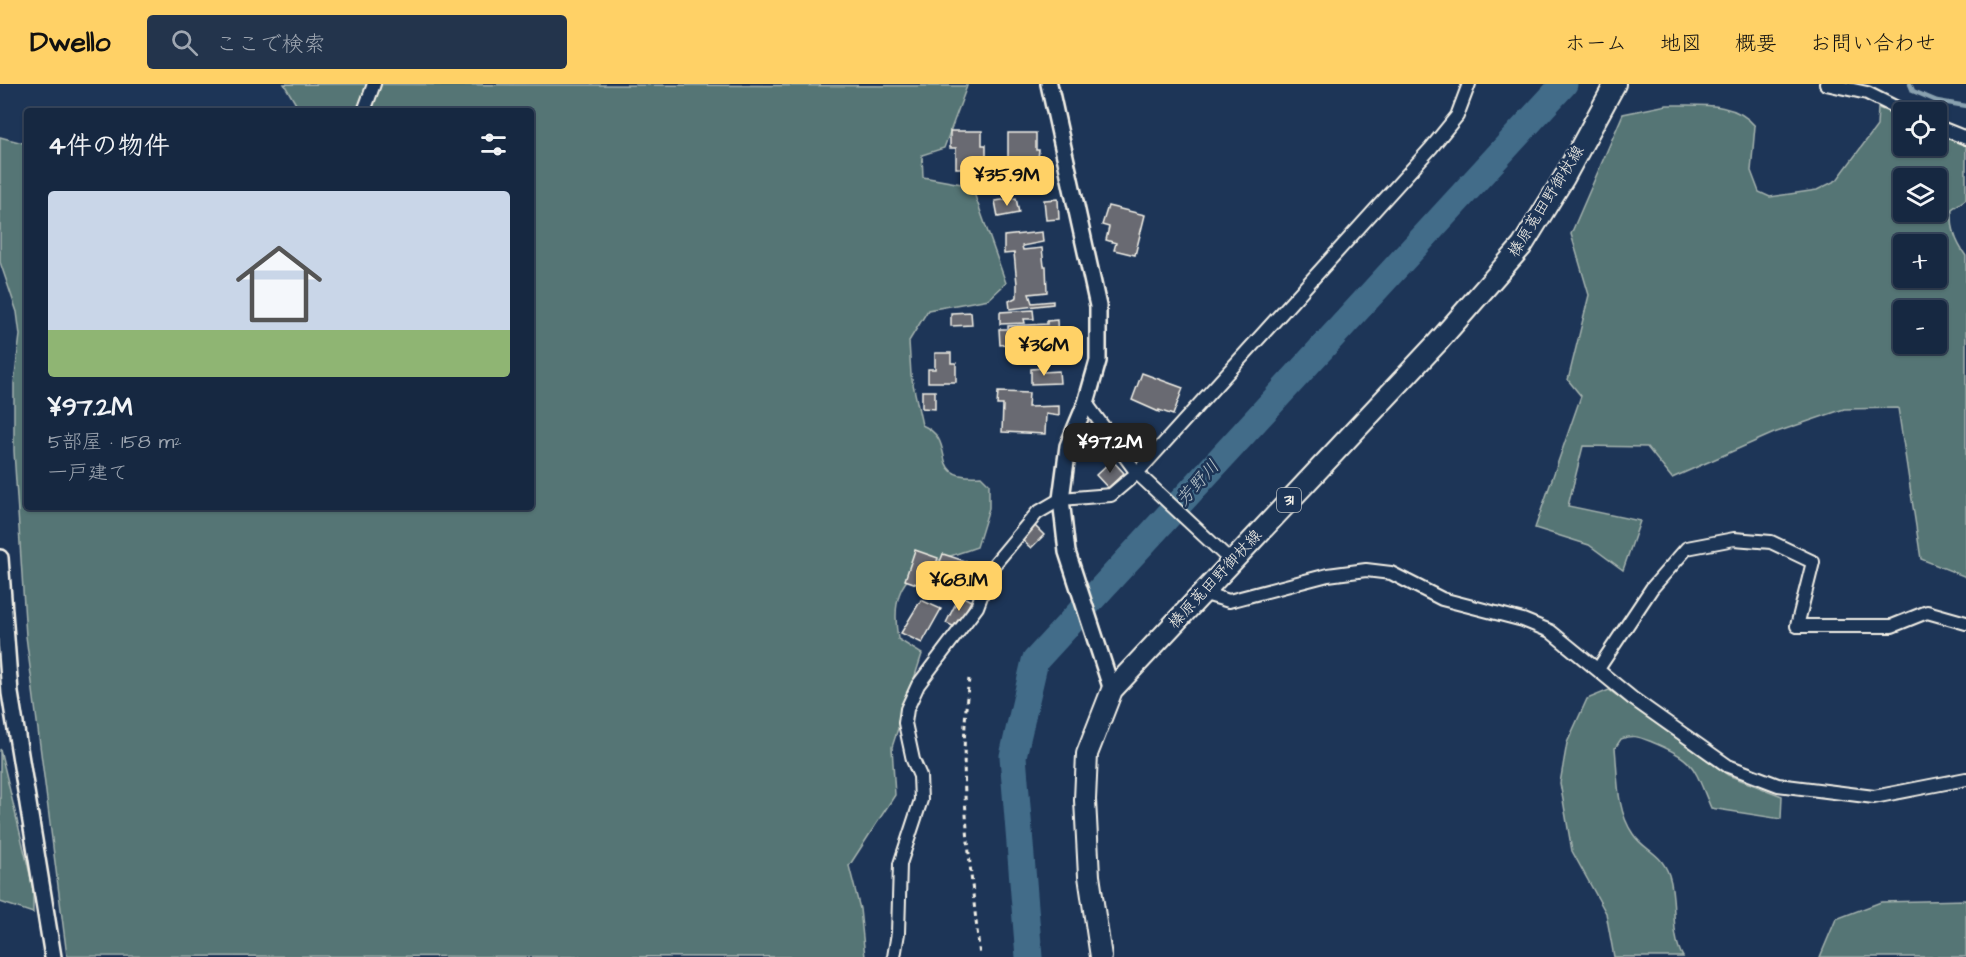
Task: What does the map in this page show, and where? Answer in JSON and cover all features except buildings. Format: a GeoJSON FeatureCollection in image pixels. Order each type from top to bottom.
{"type":"FeatureCollection","features":[{"type":"Feature","properties":{"kind":"main road","name":"榛原菟田野御杖線"},"geometry":{"type":"LineString","coordinates":[[1101,957],[1089,876],[1085,800],[1087,754],[1111,685],[1202,593],[1227,557],[1438,342],[1522,246],[1564,178],[1615,84]]}},
{"type":"Feature","properties":{"kind":"street"},"geometry":{"type":"LineString","coordinates":[[365,108],[374,84]]}},
{"type":"Feature","properties":{"kind":"street"},"geometry":{"type":"LineString","coordinates":[[1049,84],[1098,306],[1098,361],[1086,403],[1068,446],[1061,499],[1068,552],[1111,685]]}},
{"type":"Feature","properties":{"kind":"street"},"geometry":{"type":"LineString","coordinates":[[894,957],[898,933],[900,864],[921,800],[920,776],[905,723],[907,709],[918,685],[977,607],[992,567],[1037,513],[1061,499],[1111,495],[1137,473],[1431,147],[1457,116],[1469,84]]}},
{"type":"Feature","properties":{"kind":"street"},"geometry":{"type":"LineString","coordinates":[[1826,84],[1867,93],[1893,106]]}},
{"type":"Feature","properties":{"kind":"street"},"geometry":{"type":"LineString","coordinates":[[1947,130],[1966,138]]}},
{"type":"Feature","properties":{"kind":"street"},"geometry":{"type":"LineString","coordinates":[[1086,403],[1137,473],[1227,557]]}},
{"type":"Feature","properties":{"kind":"street"},"geometry":{"type":"LineString","coordinates":[[1598,669],[1652,588],[1687,548],[1734,539],[1771,542],[1813,562],[1797,626],[1892,626],[1927,612],[1966,623]]}},
{"type":"Feature","properties":{"kind":"street"},"geometry":{"type":"LineString","coordinates":[[0,558],[10,693],[53,957]]}},
{"type":"Feature","properties":{"kind":"street"},"geometry":{"type":"LineString","coordinates":[[1202,593],[1229,601],[1328,575],[1366,570],[1390,573],[1442,599],[1523,620],[1550,631],[1632,698],[1728,766],[1778,785],[1874,797],[1966,779]]}},
{"type":"Feature","properties":{"kind":"path"},"geometry":{"type":"LineString","coordinates":[[969,679],[964,717],[965,812],[980,957]]}},
{"type":"Feature","properties":{"kind":"green space"},"geometry":{"type":"Polygon","coordinates":[[[284,84],[967,86],[944,148],[922,155],[923,177],[967,185],[974,193],[1006,283],[989,299],[928,310],[909,341],[911,375],[922,425],[933,432],[940,441],[947,466],[953,472],[963,476],[981,476],[989,484],[989,508],[977,547],[925,566],[913,574],[904,585],[898,598],[896,616],[898,639],[922,654],[892,747],[895,795],[849,866],[860,909],[865,957],[67,956],[26,636],[14,451],[14,383],[20,335],[17,312],[0,262],[0,137],[24,143],[24,510],[534,510],[534,108],[298,108],[284,84]]]}},
{"type":"Feature","properties":{"kind":"green space"},"geometry":{"type":"Polygon","coordinates":[[[1667,105],[1714,106],[1737,112],[1755,126],[1751,171],[1759,192],[1770,197],[1817,190],[1837,180],[1877,126],[1878,108],[1893,113],[1893,156],[1947,156],[1947,134],[1966,141],[1966,199],[1952,209],[1952,216],[1954,234],[1966,256],[1966,577],[1921,559],[1898,408],[1844,409],[1774,433],[1672,478],[1647,447],[1583,446],[1568,506],[1640,521],[1623,570],[1589,545],[1535,528],[1581,396],[1568,380],[1589,295],[1571,234],[1623,114],[1667,105]]]}},
{"type":"Feature","properties":{"kind":"green space"},"geometry":{"type":"Polygon","coordinates":[[[1609,690],[1728,775],[1782,796],[1781,819],[1711,808],[1696,773],[1677,754],[1636,737],[1621,739],[1615,748],[1623,815],[1637,839],[1666,867],[1672,885],[1676,938],[1683,957],[1614,957],[1606,913],[1572,851],[1560,783],[1567,743],[1587,699],[1609,690]]]}},
{"type":"Feature","properties":{"kind":"green space"},"geometry":{"type":"Polygon","coordinates":[[[0,749],[33,887],[33,913],[0,902],[0,749]]]}},
{"type":"Feature","properties":{"kind":"green space"},"geometry":{"type":"Polygon","coordinates":[[[1966,900],[1966,957],[1820,957],[1836,919],[1881,902],[1966,900]]]}},
{"type":"Feature","properties":{"kind":"waterway","name":"芳野川"},"geometry":{"type":"LineString","coordinates":[[1029,957],[1013,756],[1035,661],[1564,84]]}},
{"type":"Feature","properties":{"kind":"waterway"},"geometry":{"type":"LineString","coordinates":[[1910,84],[1913,91],[1937,101],[1966,106]]}}]}
